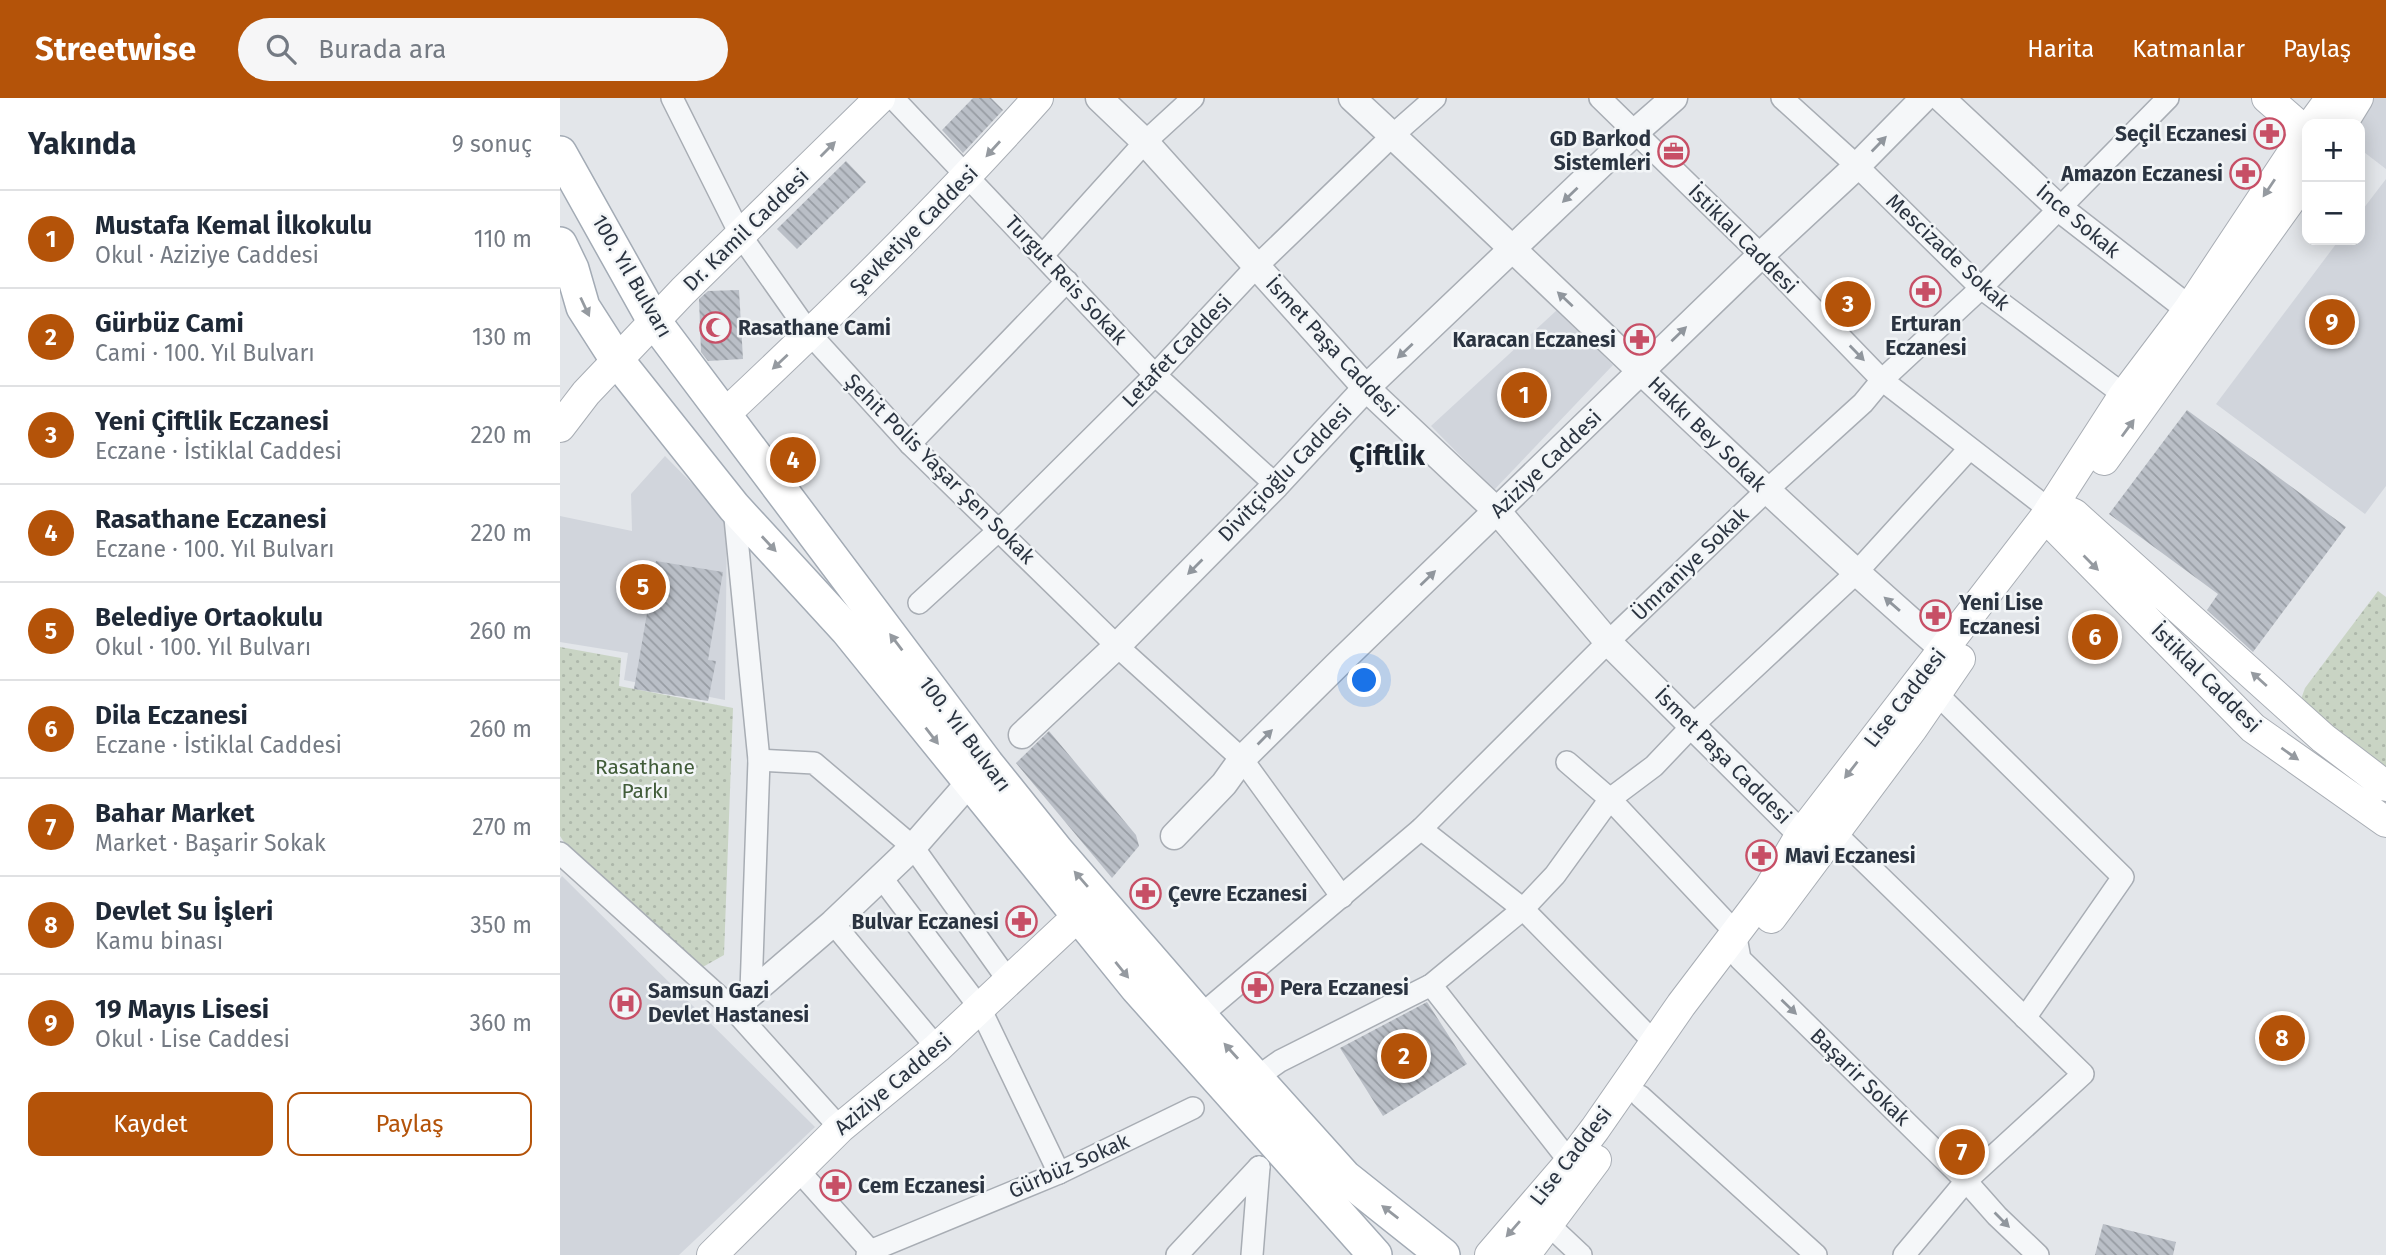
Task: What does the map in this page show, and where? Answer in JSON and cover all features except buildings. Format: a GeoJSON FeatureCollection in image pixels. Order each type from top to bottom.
{"type":"FeatureCollection","features":[{"type":"Feature","properties":{"kind":"main road","name":"Dr. Kamil Caddesi"},"geometry":{"type":"LineString","coordinates":[[560,427],[586,393],[654,321],[880,98]]}},
{"type":"Feature","properties":{"kind":"main road","name":"Şevketiye Caddesi"},"geometry":{"type":"LineString","coordinates":[[724,415],[968,177],[1038,98]]}},
{"type":"Feature","properties":{"kind":"main road"},"geometry":{"type":"LineString","coordinates":[[2267,98],[2302,128]]}},
{"type":"Feature","properties":{"kind":"main road"},"geometry":{"type":"LineString","coordinates":[[2316,119],[2332,98]]}},
{"type":"Feature","properties":{"kind":"main road"},"geometry":{"type":"LineString","coordinates":[[2345,119],[2358,98]]}},
{"type":"Feature","properties":{"kind":"main road","name":"Lise Caddesi"},"geometry":{"type":"LineString","coordinates":[[1525,1255],[1640,1096],[1688,1023],[1738,945],[1801,834],[1943,649],[2058,516],[2124,395],[2189,310],[2302,140]]}},
{"type":"Feature","properties":{"kind":"main road","name":"100. Yıl Bulvarı"},"geometry":{"type":"LineString","coordinates":[[560,153],[654,321],[995,774],[1057,852],[1345,1177],[1443,1255]]}},
{"type":"Feature","properties":{"kind":"main road","name":"Lise Caddesi"},"geometry":{"type":"LineString","coordinates":[[1490,1255],[1570,1162],[1654,1042],[1834,832],[1912,729],[2058,516],[2303,182]]}},
{"type":"Feature","properties":{"kind":"main road","name":"100. Yıl Bulvarı"},"geometry":{"type":"LineString","coordinates":[[564,262],[583,307],[617,360],[734,507],[847,630],[1137,988],[1375,1255]]}},
{"type":"Feature","properties":{"kind":"main road","name":"İstiklal Caddesi"},"geometry":{"type":"LineString","coordinates":[[2058,516],[2074,514],[2323,738],[2386,786]]}},
{"type":"Feature","properties":{"kind":"main road","name":"İstiklal Caddesi"},"geometry":{"type":"LineString","coordinates":[[2058,516],[2253,728],[2386,822]]}},
{"type":"Feature","properties":{"kind":"main road","name":"Aziziye Caddesi"},"geometry":{"type":"LineString","coordinates":[[712,1255],[840,1128],[937,1048],[1078,916]]}},
{"type":"Feature","properties":{"kind":"street","name":"Şehit Polis Yaşar Şen Sokak"},"geometry":{"type":"LineString","coordinates":[[672,98],[741,236],[810,334],[910,444],[1117,646],[1242,759],[1342,897]]}},
{"type":"Feature","properties":{"kind":"street","name":"Turgut Reis Sokak"},"geometry":{"type":"LineString","coordinates":[[893,98],[1155,375],[1276,485]]}},
{"type":"Feature","properties":{"kind":"street","name":"İsmet Paşa Caddesi"},"geometry":{"type":"LineString","coordinates":[[1099,98],[1145,142],[1366,387],[1498,512],[1608,642],[1801,834]]}},
{"type":"Feature","properties":{"kind":"street"},"geometry":{"type":"LineString","coordinates":[[1042,255],[1145,142],[1193,98]]}},
{"type":"Feature","properties":{"kind":"street","name":"Hakkı Bey Sokak"},"geometry":{"type":"LineString","coordinates":[[1352,98],[1766,491],[1943,649]]}},
{"type":"Feature","properties":{"kind":"street","name":"Letafet Caddesi"},"geometry":{"type":"LineString","coordinates":[[919,603],[999,530],[1155,375],[1256,268],[1392,135],[1434,98]]}},
{"type":"Feature","properties":{"kind":"street","name":"İstiklal Caddesi"},"geometry":{"type":"LineString","coordinates":[[1600,98],[1761,255],[1882,380],[2058,516]]}},
{"type":"Feature","properties":{"kind":"street","name":"Divitçioğlu Caddesi"},"geometry":{"type":"LineString","coordinates":[[1022,735],[1117,646],[1276,485],[1366,387],[1674,98]]}},
{"type":"Feature","properties":{"kind":"street","name":"Mescizade Sokak"},"geometry":{"type":"LineString","coordinates":[[1782,98],[1857,166],[1982,288],[2124,395]]}},
{"type":"Feature","properties":{"kind":"street","name":"Aziziye Caddesi"},"geometry":{"type":"LineString","coordinates":[[1174,836],[1224,784],[1242,759],[1641,370],[1857,166],[1924,98]]}},
{"type":"Feature","properties":{"kind":"street","name":"İnce Sokak"},"geometry":{"type":"LineString","coordinates":[[1941,98],[2059,208],[2189,310]]}},
{"type":"Feature","properties":{"kind":"street","name":"Ümraniye Sokak"},"geometry":{"type":"LineString","coordinates":[[1200,1016],[1421,829],[1608,642],[1982,288],[2168,98]]}},
{"type":"Feature","properties":{"kind":"street"},"geometry":{"type":"LineString","coordinates":[[910,444],[1067,281]]}},
{"type":"Feature","properties":{"kind":"street"},"geometry":{"type":"LineString","coordinates":[[1256,1078],[1280,1060],[1431,985],[1523,909],[1555,876],[1610,799],[1654,766],[1856,573],[1969,449]]}},
{"type":"Feature","properties":{"kind":"street"},"geometry":{"type":"LineString","coordinates":[[734,507],[760,760],[742,1000]]}},
{"type":"Feature","properties":{"kind":"street"},"geometry":{"type":"LineString","coordinates":[[1936,693],[2123,877],[2025,1018]]}},
{"type":"Feature","properties":{"kind":"street"},"geometry":{"type":"LineString","coordinates":[[760,760],[814,763],[913,847],[1009,980]]}},
{"type":"Feature","properties":{"kind":"street","name":"Başarir Sokak"},"geometry":{"type":"LineString","coordinates":[[1567,762],[1610,799],[1738,945],[1997,1216],[2038,1255]]}},
{"type":"Feature","properties":{"kind":"street"},"geometry":{"type":"LineString","coordinates":[[742,1000],[833,923],[913,847],[969,783]]}},
{"type":"Feature","properties":{"kind":"street"},"geometry":{"type":"LineString","coordinates":[[1421,829],[1523,909],[1654,1042]]}},
{"type":"Feature","properties":{"kind":"street"},"geometry":{"type":"LineString","coordinates":[[1834,832],[2082,1074],[1966,1181],[1904,1255]]}},
{"type":"Feature","properties":{"kind":"street"},"geometry":{"type":"LineString","coordinates":[[560,853],[742,1000],[840,1128]]}},
{"type":"Feature","properties":{"kind":"street"},"geometry":{"type":"LineString","coordinates":[[881,877],[980,1007],[1059,1173]]}},
{"type":"Feature","properties":{"kind":"street"},"geometry":{"type":"LineString","coordinates":[[833,923],[937,1048]]}},
{"type":"Feature","properties":{"kind":"street"},"geometry":{"type":"LineString","coordinates":[[1431,985],[1570,1162]]}},
{"type":"Feature","properties":{"kind":"street"},"geometry":{"type":"LineString","coordinates":[[1640,1096],[1816,1255]]}},
{"type":"Feature","properties":{"kind":"street","name":"Gürbüz Sokak"},"geometry":{"type":"LineString","coordinates":[[871,1254],[1059,1173],[1193,1108]]}},
{"type":"Feature","properties":{"kind":"street"},"geometry":{"type":"LineString","coordinates":[[1177,1255],[1259,1167],[1252,1255]]}},
{"type":"Feature","properties":{"kind":"street"},"geometry":{"type":"LineString","coordinates":[[799,1171],[871,1254]]}},
{"type":"Feature","properties":{"kind":"street"},"geometry":{"type":"LineString","coordinates":[[1549,1224],[1581,1255]]}},
{"type":"Feature","properties":{"kind":"shaded area"},"geometry":{"type":"Polygon","coordinates":[[[2373,98],[2386,98],[2386,169],[2365,153],[2365,119],[2356,119],[2373,98]]]}},
{"type":"Feature","properties":{"kind":"shaded area"},"geometry":{"type":"Polygon","coordinates":[[[2386,179],[2386,486],[2365,514],[2216,404],[2335,245],[2365,245],[2365,206],[2386,179]]]}},
{"type":"Feature","properties":{"kind":"shaded area"},"geometry":{"type":"Polygon","coordinates":[[[1557,310],[1613,365],[1494,490],[1431,426],[1557,310]]]}},
{"type":"Feature","properties":{"kind":"shaded area"},"geometry":{"type":"Polygon","coordinates":[[[665,456],[727,519],[725,700],[624,680],[628,653],[560,642],[560,516],[632,531],[631,494],[665,456]]]}},
{"type":"Feature","properties":{"kind":"shaded area","name":"Samsun Gazi Devlet Hastanesi"},"geometry":{"type":"Polygon","coordinates":[[[562,876],[815,1127],[679,1255],[560,1255],[562,876]]]}},
{"type":"Feature","properties":{"kind":"green space"},"geometry":{"type":"Polygon","coordinates":[[[2378,591],[2386,597],[2386,768],[2300,702],[2305,688],[2378,591]]]}},
{"type":"Feature","properties":{"kind":"green space","name":"Rasathane Parkı"},"geometry":{"type":"Polygon","coordinates":[[[560,647],[621,658],[619,686],[733,708],[724,955],[701,968],[560,836],[560,647]]]}},
{"type":"Feature","properties":{"kind":"place","name":"Seçil Eczanesi"},"geometry":{"type":"Point","coordinates":[2270,134]}},
{"type":"Feature","properties":{"kind":"place","name":"GD Barkod Sistemleri"},"geometry":{"type":"Point","coordinates":[1674,151]}},
{"type":"Feature","properties":{"kind":"place","name":"Amazon Eczanesi"},"geometry":{"type":"Point","coordinates":[2246,174]}},
{"type":"Feature","properties":{"kind":"place","name":"Erturan Eczanesi"},"geometry":{"type":"Point","coordinates":[1926,292]}},
{"type":"Feature","properties":{"kind":"place","name":"Yeni Çiftlik Eczanesi"},"geometry":{"type":"Point","coordinates":[1848,304]}},
{"type":"Feature","properties":{"kind":"place","name":"19 Mayıs Lisesi"},"geometry":{"type":"Point","coordinates":[2332,322]}},
{"type":"Feature","properties":{"kind":"place","name":"Rasathane Cami"},"geometry":{"type":"Point","coordinates":[715,328]}},
{"type":"Feature","properties":{"kind":"place","name":"Karacan Eczanesi"},"geometry":{"type":"Point","coordinates":[1639,340]}},
{"type":"Feature","properties":{"kind":"place","name":"Mustafa Kemal İlkokulu"},"geometry":{"type":"Point","coordinates":[1524,395]}},
{"type":"Feature","properties":{"kind":"place","name":"Rasathane Eczanesi"},"geometry":{"type":"Point","coordinates":[793,460]}},
{"type":"Feature","properties":{"kind":"place","name":"Belediye Ortaokulu"},"geometry":{"type":"Point","coordinates":[643,587]}},
{"type":"Feature","properties":{"kind":"place","name":"Yeni Lise Eczanesi"},"geometry":{"type":"Point","coordinates":[1936,615]}},
{"type":"Feature","properties":{"kind":"place","name":"Dila Eczanesi"},"geometry":{"type":"Point","coordinates":[2095,637]}},
{"type":"Feature","properties":{"kind":"place","name":"Mavi Eczanesi"},"geometry":{"type":"Point","coordinates":[1762,856]}},
{"type":"Feature","properties":{"kind":"place","name":"Çevre Eczanesi"},"geometry":{"type":"Point","coordinates":[1145,894]}},
{"type":"Feature","properties":{"kind":"place","name":"Bulvar Eczanesi"},"geometry":{"type":"Point","coordinates":[1022,922]}},
{"type":"Feature","properties":{"kind":"place","name":"Pera Eczanesi"},"geometry":{"type":"Point","coordinates":[1257,988]}},
{"type":"Feature","properties":{"kind":"place","name":"Samsun Gazi Devlet Hastanesi"},"geometry":{"type":"Point","coordinates":[625,1003]}},
{"type":"Feature","properties":{"kind":"place","name":"Devlet Su İşleri"},"geometry":{"type":"Point","coordinates":[2282,1038]}},
{"type":"Feature","properties":{"kind":"place","name":"Gürbüz Cami"},"geometry":{"type":"Point","coordinates":[1404,1056]}},
{"type":"Feature","properties":{"kind":"place","name":"Bahar Market"},"geometry":{"type":"Point","coordinates":[1962,1152]}},
{"type":"Feature","properties":{"kind":"place","name":"Cem Eczanesi"},"geometry":{"type":"Point","coordinates":[835,1186]}},
{"type":"Feature","properties":{"kind":"district","name":"Çiftlik"},"geometry":{"type":"Point","coordinates":[1387,455]}}]}
